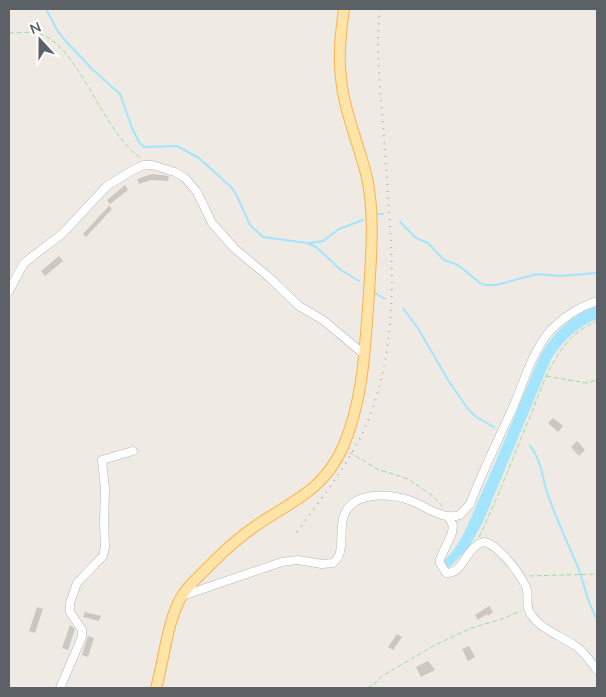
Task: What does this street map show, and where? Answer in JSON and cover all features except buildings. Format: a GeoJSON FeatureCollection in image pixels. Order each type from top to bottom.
{"type":"FeatureCollection","features":[{"type":"Feature","properties":{"kind":"main road"},"geometry":{"type":"LineString","coordinates":[[156,688],[174,612],[182,596],[235,541],[312,491],[328,474],[342,448],[360,392],[365,356],[372,222],[367,178],[340,76],[344,9]]}},
{"type":"Feature","properties":{"kind":"street"},"geometry":{"type":"LineString","coordinates":[[9,291],[24,263],[62,234],[107,186],[144,165],[152,166],[175,172],[185,178],[197,192],[212,223],[234,248],[270,278],[299,306],[323,320],[365,356]]}},
{"type":"Feature","properties":{"kind":"street"},"geometry":{"type":"LineString","coordinates":[[182,596],[282,562],[298,560],[322,564],[332,563],[338,557],[340,550],[342,523],[346,510],[363,498],[383,496],[408,500],[448,517],[460,516],[470,504],[532,362],[545,338],[570,314],[597,301]]}},
{"type":"Feature","properties":{"kind":"street"},"geometry":{"type":"LineString","coordinates":[[60,688],[82,637],[82,630],[70,612],[72,593],[77,583],[103,556],[105,547],[105,489],[102,460],[133,451]]}},
{"type":"Feature","properties":{"kind":"street"},"geometry":{"type":"LineString","coordinates":[[448,517],[453,525],[452,533],[440,559],[440,564],[446,573],[452,573],[457,570],[474,546],[485,542],[493,545],[512,566],[527,588],[527,608],[530,615],[543,627],[578,647],[597,670]]}},
{"type":"Feature","properties":{"kind":"path"},"geometry":{"type":"LineString","coordinates":[[9,33],[38,33],[50,39],[64,51],[122,139],[135,154],[152,166]]}},
{"type":"Feature","properties":{"kind":"path"},"geometry":{"type":"LineString","coordinates":[[474,546],[506,476],[555,358],[569,340],[586,325],[597,321]]}},
{"type":"Feature","properties":{"kind":"path"},"geometry":{"type":"LineString","coordinates":[[546,376],[586,383],[597,380]]}},
{"type":"Feature","properties":{"kind":"path"},"geometry":{"type":"LineString","coordinates":[[342,448],[377,469],[408,479],[422,488],[443,506],[448,513],[448,517]]}},
{"type":"Feature","properties":{"kind":"path"},"geometry":{"type":"LineString","coordinates":[[518,576],[597,574]]}},
{"type":"Feature","properties":{"kind":"path"},"geometry":{"type":"LineString","coordinates":[[367,688],[382,676],[435,645],[471,628],[502,619],[527,608]]}},
{"type":"Feature","properties":{"kind":"water"},"geometry":{"type":"Polygon","coordinates":[[[597,306],[597,319],[589,322],[571,335],[551,359],[483,522],[469,547],[448,569],[443,562],[460,541],[468,525],[541,354],[558,331],[572,319],[597,306]]]}},
{"type":"Feature","properties":{"kind":"waterway"},"geometry":{"type":"LineString","coordinates":[[46,9],[64,39],[92,69],[120,94],[132,128],[139,142],[144,147],[177,146],[199,158],[232,188],[250,225],[263,237],[307,243],[316,247],[341,270],[359,281]]}},
{"type":"Feature","properties":{"kind":"waterway"},"geometry":{"type":"LineString","coordinates":[[378,214],[383,214]]}},
{"type":"Feature","properties":{"kind":"waterway"},"geometry":{"type":"LineString","coordinates":[[309,243],[323,241],[339,229],[363,220]]}},
{"type":"Feature","properties":{"kind":"waterway"},"geometry":{"type":"LineString","coordinates":[[400,222],[416,238],[428,243],[444,260],[458,265],[480,283],[486,285],[496,285],[537,274],[559,276],[597,273]]}},
{"type":"Feature","properties":{"kind":"waterway"},"geometry":{"type":"LineString","coordinates":[[375,293],[385,299]]}},
{"type":"Feature","properties":{"kind":"waterway"},"geometry":{"type":"LineString","coordinates":[[403,308],[419,330],[448,380],[468,409],[476,417],[494,427]]}},
{"type":"Feature","properties":{"kind":"waterway"},"geometry":{"type":"LineString","coordinates":[[530,446],[539,462],[557,520],[580,572],[590,606],[597,619]]}},
{"type":"Feature","properties":{"kind":"railway"},"geometry":{"type":"LineString","coordinates":[[297,532],[340,472],[362,434],[376,399],[385,362],[390,326],[392,288],[389,213],[379,73],[380,9]]}}]}
